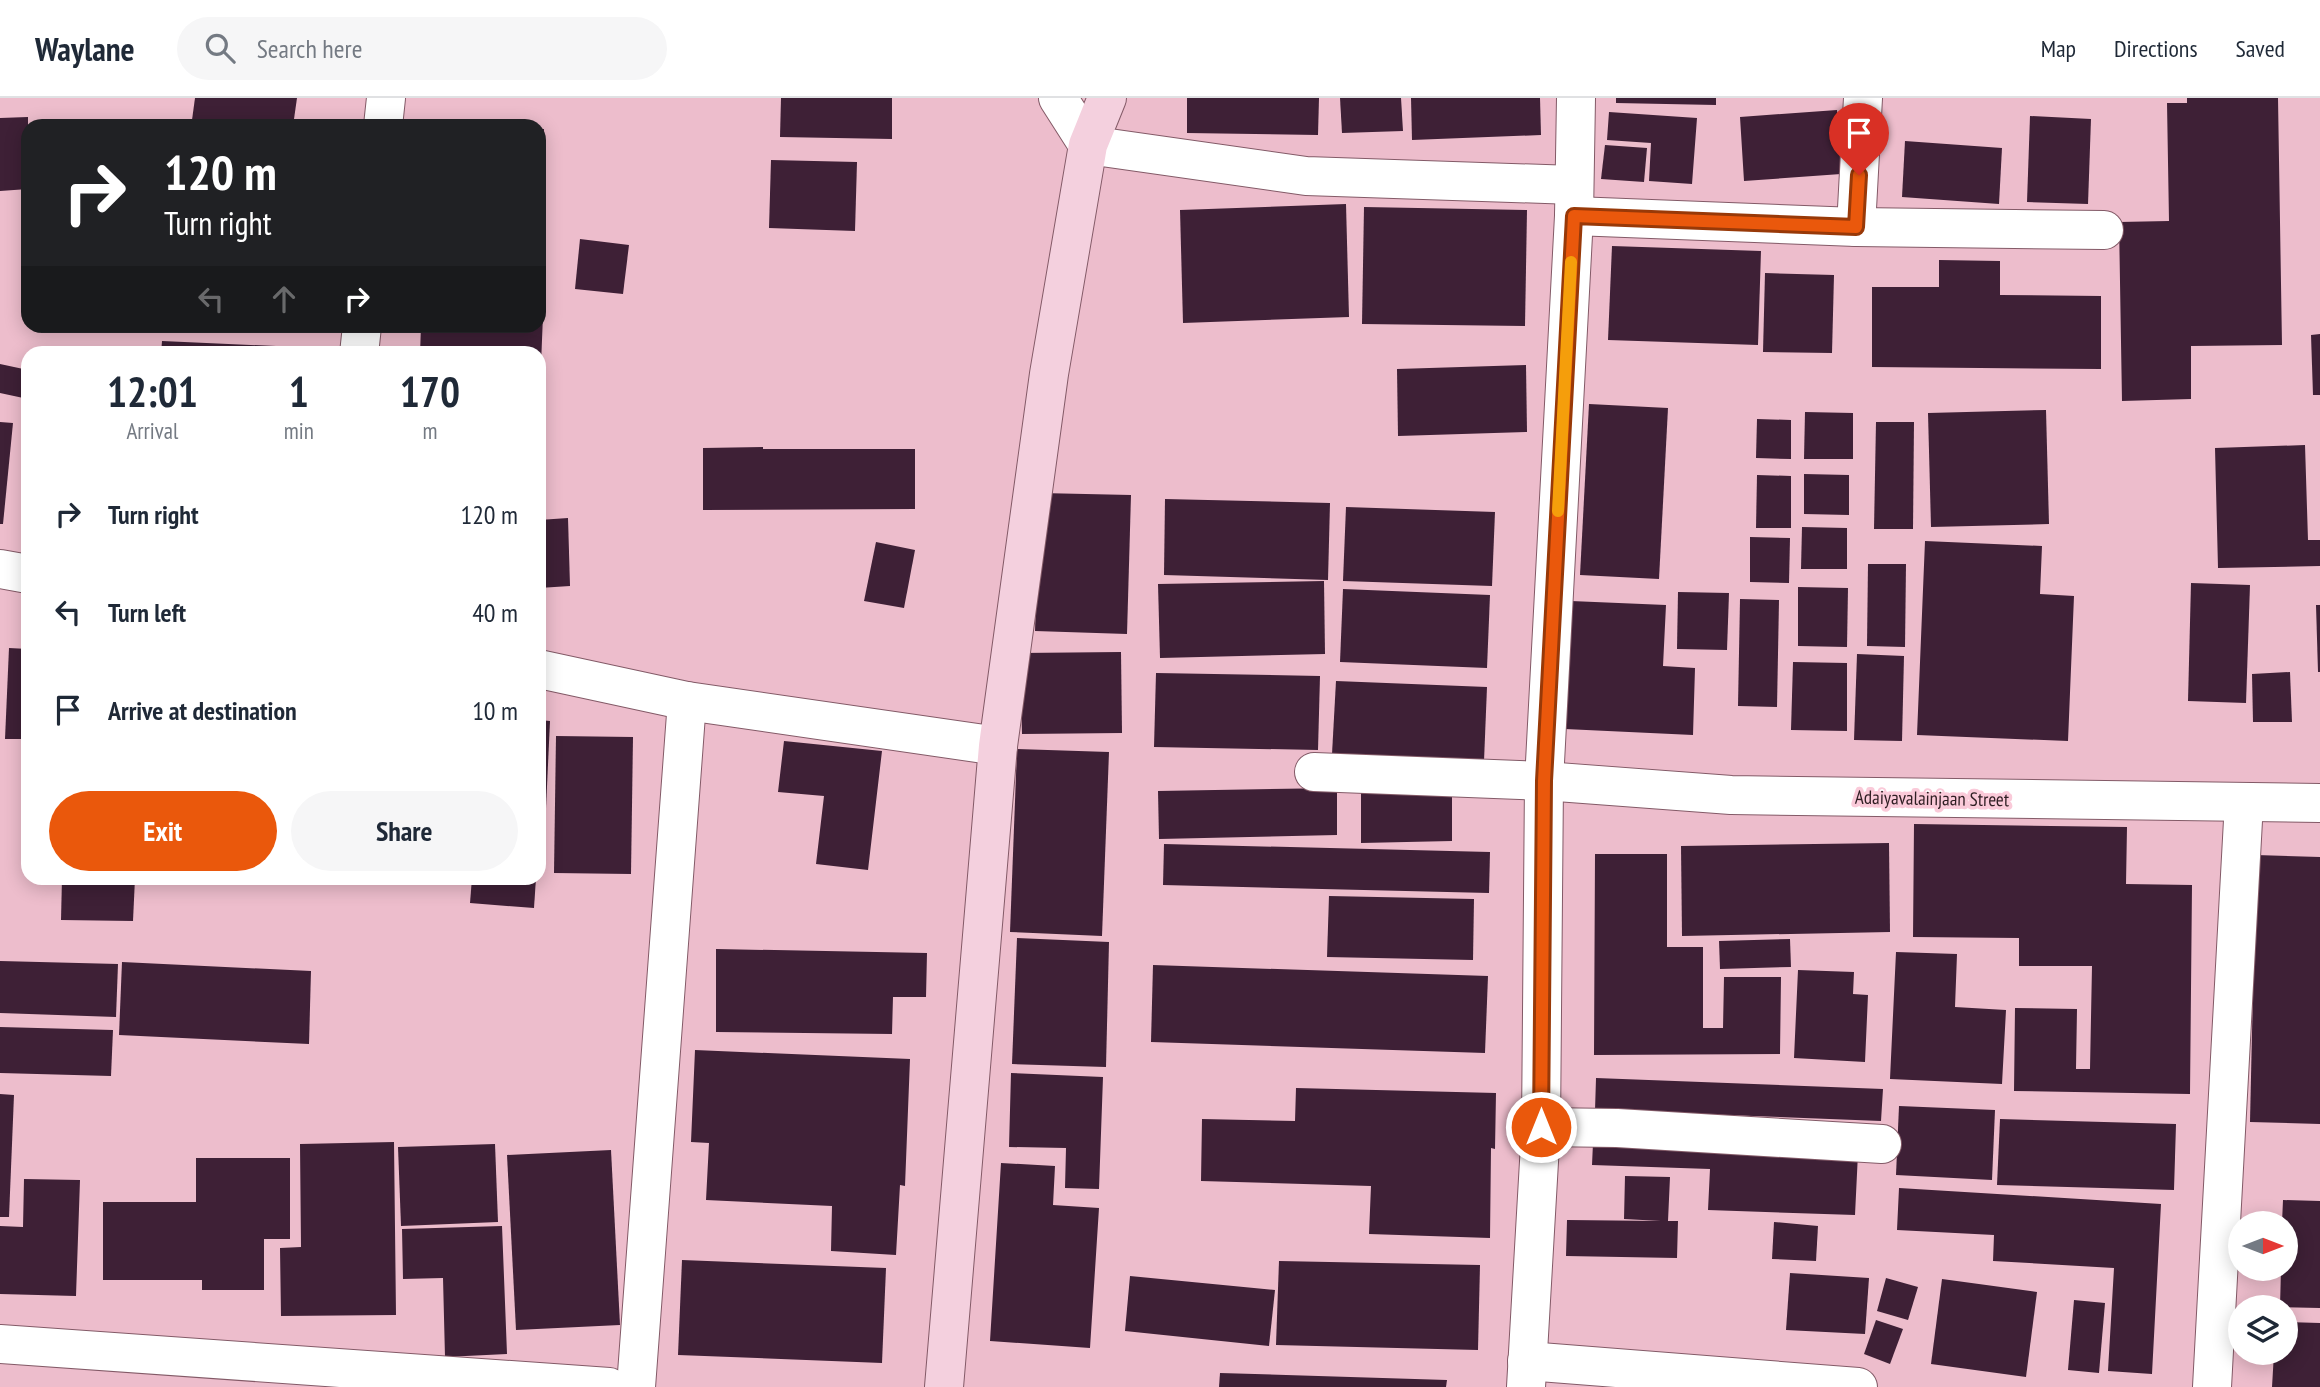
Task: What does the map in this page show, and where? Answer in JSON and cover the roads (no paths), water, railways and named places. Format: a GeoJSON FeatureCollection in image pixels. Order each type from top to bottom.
{"type":"FeatureCollection","features":[{"type":"Feature","properties":{"kind":"main road"},"geometry":{"type":"LineString","coordinates":[[944,1387],[999,746],[1049,374],[1088,145],[1107,98]]}},
{"type":"Feature","properties":{"kind":"street"},"geometry":{"type":"LineString","coordinates":[[384,119],[386,98]]}},
{"type":"Feature","properties":{"kind":"street"},"geometry":{"type":"LineString","coordinates":[[1058,98],[1088,145],[1306,176],[1856,227],[2104,230]]}},
{"type":"Feature","properties":{"kind":"street"},"geometry":{"type":"LineString","coordinates":[[1576,98],[1574,200],[1544,781],[1541,1127],[1526,1374],[1858,1387]]}},
{"type":"Feature","properties":{"kind":"street"},"geometry":{"type":"LineString","coordinates":[[1856,227],[1863,98]]}},
{"type":"Feature","properties":{"kind":"street"},"geometry":{"type":"LineString","coordinates":[[0,569],[21,573]]}},
{"type":"Feature","properties":{"kind":"street"},"geometry":{"type":"LineString","coordinates":[[546,671],[687,701],[999,746]]}},
{"type":"Feature","properties":{"kind":"street"},"geometry":{"type":"LineString","coordinates":[[636,1387],[687,701]]}},
{"type":"Feature","properties":{"kind":"street","name":"Adaiyavalainjaan Street"},"geometry":{"type":"LineString","coordinates":[[1314,772],[1544,781],[1731,795],[2320,803]]}},
{"type":"Feature","properties":{"kind":"street"},"geometry":{"type":"LineString","coordinates":[[2212,1387],[2244,802]]}},
{"type":"Feature","properties":{"kind":"street"},"geometry":{"type":"LineString","coordinates":[[1541,1127],[1617,1128],[1882,1144]]}},
{"type":"Feature","properties":{"kind":"street"},"geometry":{"type":"LineString","coordinates":[[0,1344],[609,1387]]}}]}
